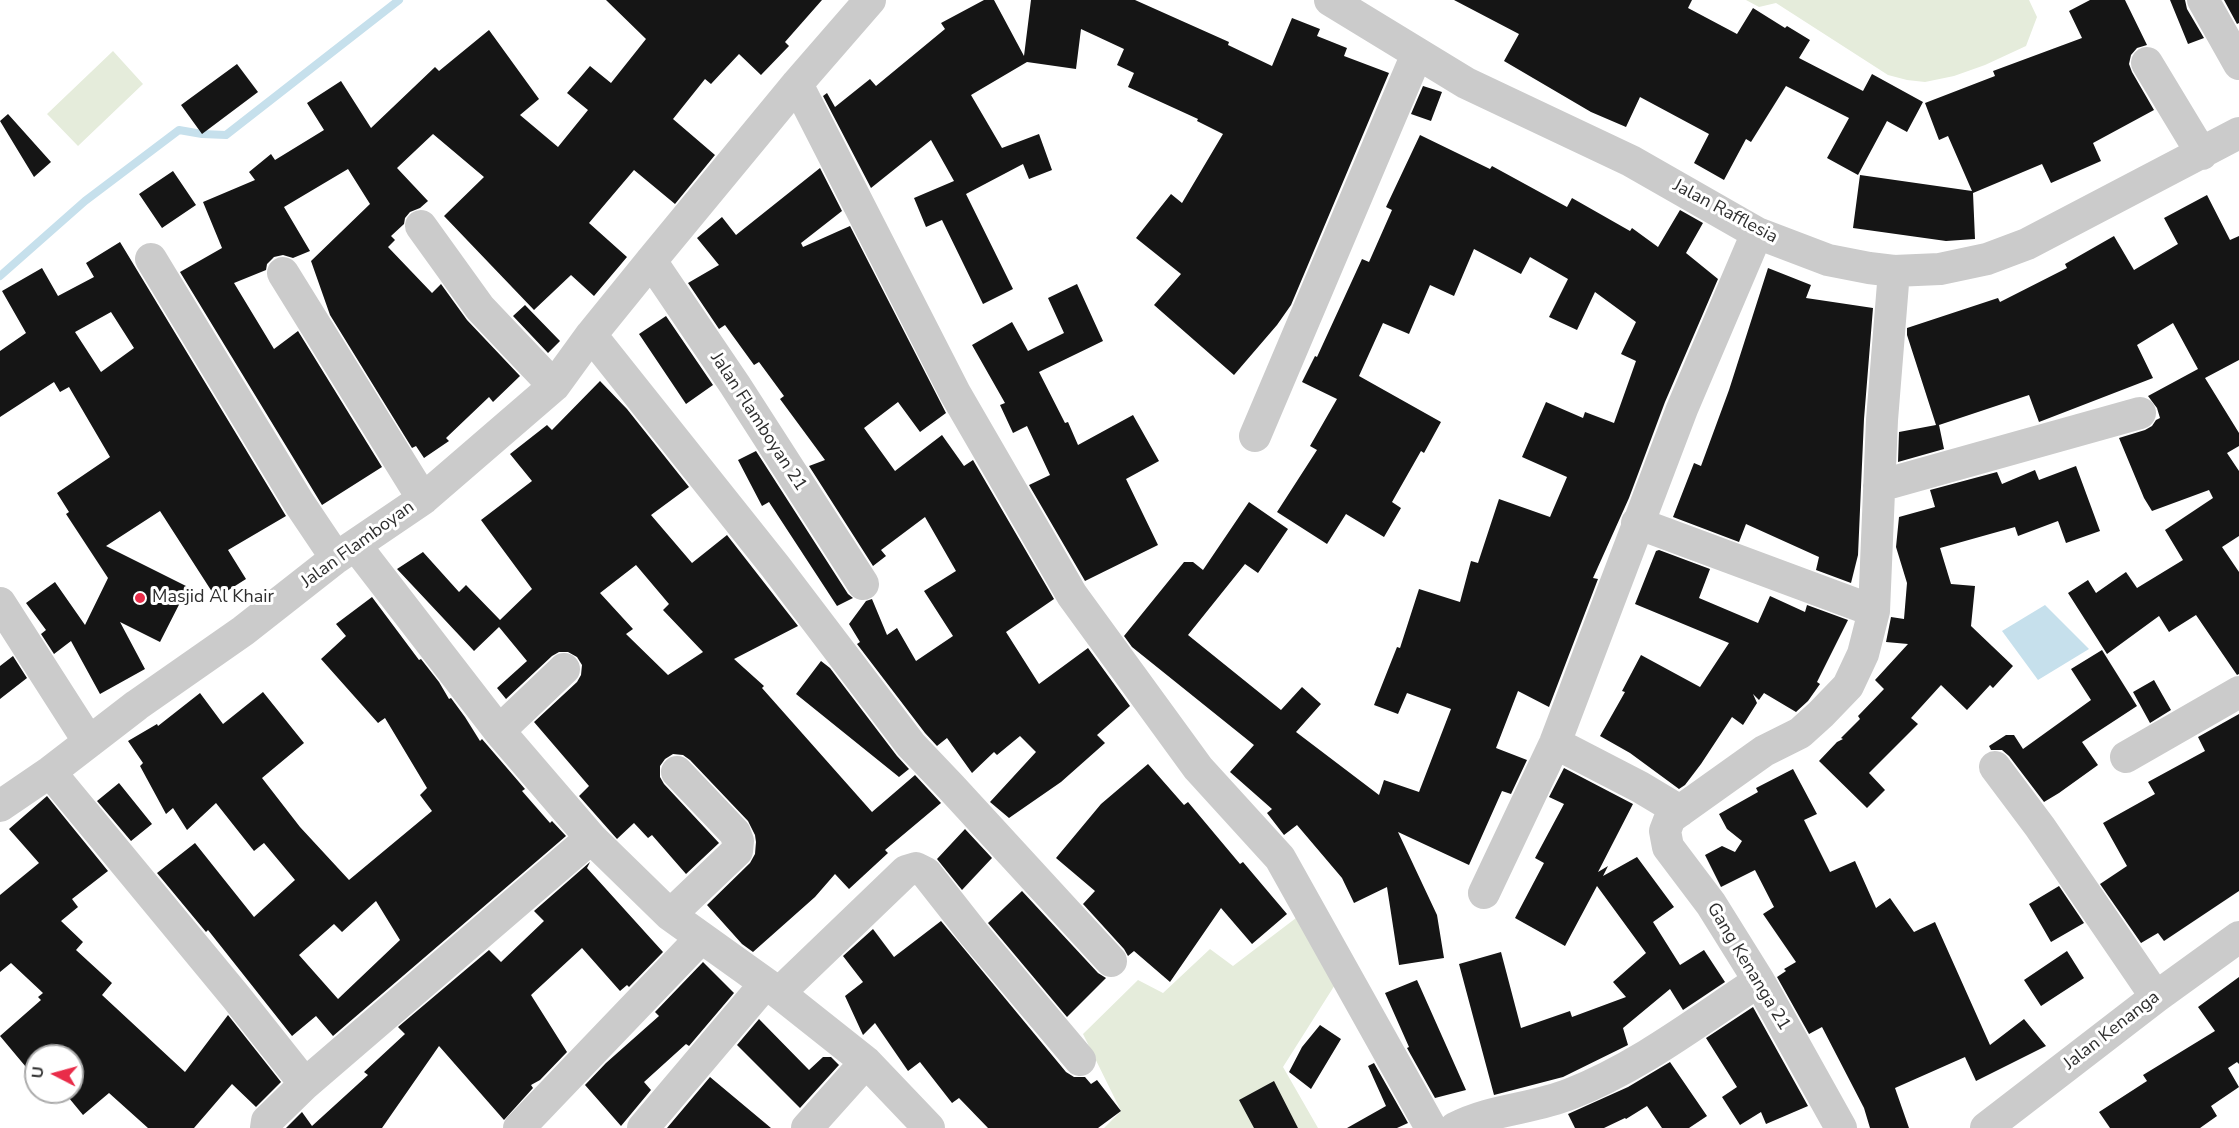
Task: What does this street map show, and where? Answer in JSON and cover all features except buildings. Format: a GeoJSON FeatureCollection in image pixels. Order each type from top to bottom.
{"type":"FeatureCollection","features":[{"type":"Feature","properties":{"kind":"street","name":"Jalan Flamboyan"},"geometry":{"type":"LineString","coordinates":[[0,806],[50,772],[136,705],[243,631],[346,552],[423,499],[554,386],[591,335],[672,235],[870,0]]}},
{"type":"Feature","properties":{"kind":"street","name":"Jalan Rafflesia"},"geometry":{"type":"LineString","coordinates":[[1330,0],[1466,83],[1631,161],[1757,233],[1828,260],[1869,268],[1894,271],[1940,269],[1987,259],[2027,244],[2239,134]]}},
{"type":"Feature","properties":{"kind":"street"},"geometry":{"type":"LineString","coordinates":[[2203,0],[2239,64]]}},
{"type":"Feature","properties":{"kind":"street"},"geometry":{"type":"LineString","coordinates":[[1255,436],[1417,54]]}},
{"type":"Feature","properties":{"kind":"street"},"geometry":{"type":"LineString","coordinates":[[2147,63],[2202,154]]}},
{"type":"Feature","properties":{"kind":"street"},"geometry":{"type":"LineString","coordinates":[[797,84],[955,393],[1072,595],[1198,768],[1280,858],[1431,1128]]}},
{"type":"Feature","properties":{"kind":"street"},"geometry":{"type":"LineString","coordinates":[[421,226],[480,308],[554,386]]}},
{"type":"Feature","properties":{"kind":"street"},"geometry":{"type":"LineString","coordinates":[[1484,893],[1555,743],[1682,409],[1757,233]]}},
{"type":"Feature","properties":{"kind":"street"},"geometry":{"type":"LineString","coordinates":[[151,259],[299,503],[346,552],[591,838],[670,915],[772,989],[866,1062],[929,1128]]}},
{"type":"Feature","properties":{"kind":"street","name":"Jalan Flamboyan 21"},"geometry":{"type":"LineString","coordinates":[[651,261],[735,385],[863,584]]}},
{"type":"Feature","properties":{"kind":"street"},"geometry":{"type":"LineString","coordinates":[[1555,743],[1640,787],[1680,811],[1764,751],[1800,733],[1848,686],[1863,654],[1874,611],[1878,486],[1894,271]]}},
{"type":"Feature","properties":{"kind":"street"},"geometry":{"type":"LineString","coordinates":[[283,273],[423,499]]}},
{"type":"Feature","properties":{"kind":"street"},"geometry":{"type":"LineString","coordinates":[[591,335],[775,566],[911,745],[1111,961]]}},
{"type":"Feature","properties":{"kind":"street"},"geometry":{"type":"LineString","coordinates":[[1878,486],[2140,413]]}},
{"type":"Feature","properties":{"kind":"street"},"geometry":{"type":"LineString","coordinates":[[1637,523],[1874,611]]}},
{"type":"Feature","properties":{"kind":"street"},"geometry":{"type":"LineString","coordinates":[[0,603],[89,742]]}},
{"type":"Feature","properties":{"kind":"street"},"geometry":{"type":"LineString","coordinates":[[499,730],[564,669]]}},
{"type":"Feature","properties":{"kind":"street"},"geometry":{"type":"LineString","coordinates":[[2126,757],[2239,692]]}},
{"type":"Feature","properties":{"kind":"street"},"geometry":{"type":"LineString","coordinates":[[1995,767],[2040,827],[2156,997]]}},
{"type":"Feature","properties":{"kind":"street"},"geometry":{"type":"LineString","coordinates":[[50,772],[305,1084]]}},
{"type":"Feature","properties":{"kind":"street"},"geometry":{"type":"LineString","coordinates":[[670,915],[737,851],[738,841],[735,833],[677,772]]}},
{"type":"Feature","properties":{"kind":"street","name":"Gang Kenanga 21"},"geometry":{"type":"LineString","coordinates":[[1680,811],[1667,823],[1665,831],[1668,847],[1711,904],[1759,981],[1841,1128]]}},
{"type":"Feature","properties":{"kind":"street"},"geometry":{"type":"LineString","coordinates":[[266,1128],[267,1121],[305,1084],[591,838]]}},
{"type":"Feature","properties":{"kind":"street"},"geometry":{"type":"LineString","coordinates":[[643,1128],[772,989],[906,871],[915,868],[926,873],[1080,1060]]}},
{"type":"Feature","properties":{"kind":"street"},"geometry":{"type":"LineString","coordinates":[[519,1128],[701,938]]}},
{"type":"Feature","properties":{"kind":"street","name":"Jalan Kenanga"},"geometry":{"type":"LineString","coordinates":[[2000,1117],[2156,997],[2239,938]]}},
{"type":"Feature","properties":{"kind":"street"},"geometry":{"type":"LineString","coordinates":[[1455,1128],[1492,1114],[1570,1094],[1624,1069],[1759,981]]}},
{"type":"Feature","properties":{"kind":"street"},"geometry":{"type":"LineString","coordinates":[[807,1128],[866,1062]]}},
{"type":"Feature","properties":{"kind":"green space"},"geometry":{"type":"Polygon","coordinates":[[[1746,0],[2029,0],[2037,17],[2026,46],[1985,65],[1954,76],[1925,82],[1888,75],[1776,3],[1759,7],[1746,0]]]}},
{"type":"Feature","properties":{"kind":"green space"},"geometry":{"type":"Polygon","coordinates":[[[113,51],[143,84],[78,146],[47,114],[113,51]]]}},
{"type":"Feature","properties":{"kind":"green space"},"geometry":{"type":"Polygon","coordinates":[[[1296,918],[1338,980],[1283,1067],[1318,1128],[1104,1128],[1121,1111],[1083,1034],[1138,980],[1163,993],[1210,949],[1233,966],[1296,918]]]}},
{"type":"Feature","properties":{"kind":"water"},"geometry":{"type":"Polygon","coordinates":[[[2045,605],[2089,649],[2038,680],[2002,631],[2045,605]]]}},
{"type":"Feature","properties":{"kind":"waterway"},"geometry":{"type":"LineString","coordinates":[[0,276],[85,201],[179,130],[226,135],[399,0]]}},
{"type":"Feature","properties":{"kind":"place","name":"Masjid Al Khair"},"geometry":{"type":"Point","coordinates":[140,598]}}]}
